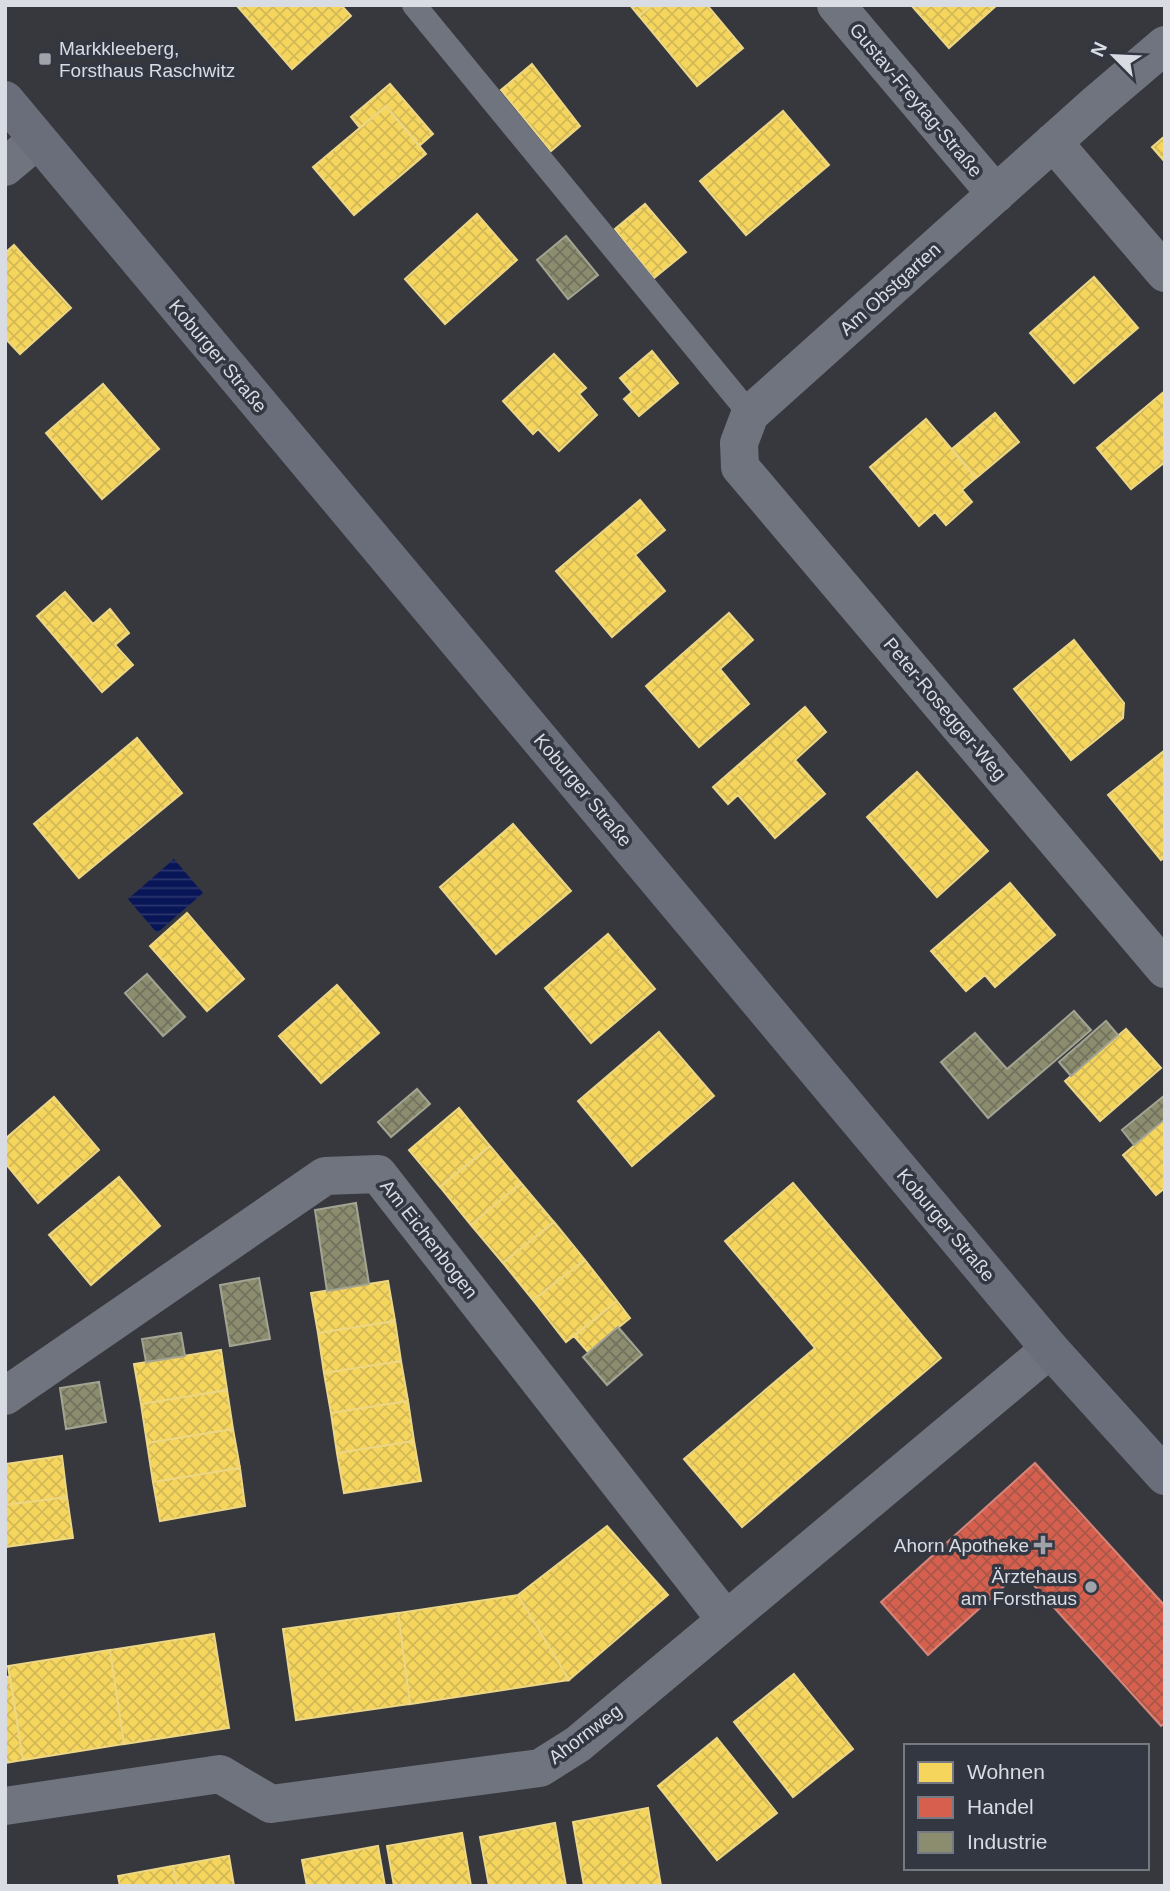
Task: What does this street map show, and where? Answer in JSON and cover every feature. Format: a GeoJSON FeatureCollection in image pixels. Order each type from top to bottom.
{"type":"FeatureCollection","features":[{"type":"Feature","properties":{"kind":"main road","name":"Koburger Straße"},"geometry":{"type":"LineString","coordinates":[[5,100],[1050,1349],[1165,1476]]}},
{"type":"Feature","properties":{"kind":"street","name":"Gustav-Freytag-Straße"},"geometry":{"type":"LineString","coordinates":[[836,5],[996,194]]}},
{"type":"Feature","properties":{"kind":"street","name":"Am Obstgarten"},"geometry":{"type":"LineString","coordinates":[[744,429],[1053,142],[1165,45]]}},
{"type":"Feature","properties":{"kind":"street"},"geometry":{"type":"LineString","coordinates":[[5,167],[37,140]]}},
{"type":"Feature","properties":{"kind":"street"},"geometry":{"type":"LineString","coordinates":[[1053,142],[1165,274]]}},
{"type":"Feature","properties":{"kind":"street","name":"Peter-Rosegger-Weg"},"geometry":{"type":"LineString","coordinates":[[744,429],[740,467],[1165,969]]}},
{"type":"Feature","properties":{"kind":"street","name":"Am Eichenbogen"},"geometry":{"type":"LineString","coordinates":[[5,1396],[325,1176],[378,1174],[726,1620]]}},
{"type":"Feature","properties":{"kind":"street","name":"Ahornweg"},"geometry":{"type":"LineString","coordinates":[[5,1806],[220,1774],[271,1804],[540,1768],[578,1744],[1050,1349]]}},
{"type":"Feature","properties":{"kind":"lane"},"geometry":{"type":"LineString","coordinates":[[414,5],[744,429]]}},
{"type":"Feature","properties":{"kind":"shaded area"},"geometry":{"type":"Polygon","coordinates":[[[174,859],[203,893],[157,933],[128,899],[174,859]]]}},
{"type":"Feature","properties":{"kind":"building: Wohnen"},"geometry":{"type":"Polygon","coordinates":[[[341,5],[351,16],[292,69],[238,7],[341,5]]]}},
{"type":"Feature","properties":{"kind":"building: Wohnen"},"geometry":{"type":"Polygon","coordinates":[[[630,5],[653,5],[639,16],[630,5]]]}},
{"type":"Feature","properties":{"kind":"building: Wohnen"},"geometry":{"type":"Polygon","coordinates":[[[653,5],[707,5],[743,48],[697,86],[639,16],[653,5]]]}},
{"type":"Feature","properties":{"kind":"building: Wohnen"},"geometry":{"type":"Polygon","coordinates":[[[911,5],[997,5],[949,48],[911,5]]]}},
{"type":"Feature","properties":{"kind":"building: Wohnen"},"geometry":{"type":"Polygon","coordinates":[[[532,64],[580,126],[551,151],[501,90],[532,64]]]}},
{"type":"Feature","properties":{"kind":"building: Wohnen"},"geometry":{"type":"Polygon","coordinates":[[[390,84],[433,134],[419,146],[386,106],[360,128],[351,117],[390,84]]]}},
{"type":"Feature","properties":{"kind":"building: Wohnen"},"geometry":{"type":"Polygon","coordinates":[[[386,106],[426,154],[354,215],[313,167],[386,106]]]}},
{"type":"Feature","properties":{"kind":"building: Wohnen"},"geometry":{"type":"Polygon","coordinates":[[[783,111],[829,165],[746,235],[700,181],[783,111]]]}},
{"type":"Feature","properties":{"kind":"building: Wohnen"},"geometry":{"type":"Polygon","coordinates":[[[1165,136],[1165,162],[1152,147],[1165,136]]]}},
{"type":"Feature","properties":{"kind":"building: Wohnen"},"geometry":{"type":"Polygon","coordinates":[[[645,204],[686,252],[654,278],[615,229],[645,204]]]}},
{"type":"Feature","properties":{"kind":"building: Wohnen"},"geometry":{"type":"Polygon","coordinates":[[[477,214],[517,260],[445,324],[405,279],[477,214]]]}},
{"type":"Feature","properties":{"kind":"building: Wohnen"},"geometry":{"type":"Polygon","coordinates":[[[14,245],[71,308],[20,354],[5,338],[5,253],[14,245]]]}},
{"type":"Feature","properties":{"kind":"building: Wohnen"},"geometry":{"type":"Polygon","coordinates":[[[1094,277],[1138,328],[1074,383],[1030,333],[1094,277]]]}},
{"type":"Feature","properties":{"kind":"building: Wohnen"},"geometry":{"type":"Polygon","coordinates":[[[652,351],[678,383],[639,416],[624,399],[632,392],[620,378],[652,351]]]}},
{"type":"Feature","properties":{"kind":"building: Wohnen"},"geometry":{"type":"Polygon","coordinates":[[[554,354],[586,388],[579,394],[597,415],[559,451],[538,429],[533,434],[503,401],[554,354]]]}},
{"type":"Feature","properties":{"kind":"building: Wohnen"},"geometry":{"type":"Polygon","coordinates":[[[103,384],[159,449],[102,499],[46,433],[103,384]]]}},
{"type":"Feature","properties":{"kind":"building: Wohnen"},"geometry":{"type":"Polygon","coordinates":[[[1165,391],[1165,462],[1131,489],[1097,448],[1165,391]]]}},
{"type":"Feature","properties":{"kind":"building: Wohnen"},"geometry":{"type":"Polygon","coordinates":[[[995,413],[1019,442],[976,478],[952,449],[995,413]]]}},
{"type":"Feature","properties":{"kind":"building: Wohnen"},"geometry":{"type":"Polygon","coordinates":[[[926,419],[976,478],[962,490],[972,502],[946,525],[935,512],[919,526],[870,467],[926,419]]]}},
{"type":"Feature","properties":{"kind":"building: Wohnen"},"geometry":{"type":"Polygon","coordinates":[[[640,500],[665,530],[635,555],[665,591],[612,637],[556,571],[640,500]]]}},
{"type":"Feature","properties":{"kind":"building: Wohnen"},"geometry":{"type":"Polygon","coordinates":[[[65,592],[93,624],[110,609],[129,633],[115,645],[133,665],[102,692],[37,616],[65,592]]]}},
{"type":"Feature","properties":{"kind":"building: Wohnen"},"geometry":{"type":"Polygon","coordinates":[[[729,613],[753,640],[720,669],[749,704],[699,747],[646,686],[729,613]]]}},
{"type":"Feature","properties":{"kind":"building: Wohnen"},"geometry":{"type":"Polygon","coordinates":[[[1074,640],[1124,703],[1123,718],[1071,760],[1014,689],[1074,640]]]}},
{"type":"Feature","properties":{"kind":"building: Wohnen"},"geometry":{"type":"Polygon","coordinates":[[[805,707],[826,732],[795,760],[825,794],[775,838],[738,795],[728,804],[713,787],[805,707]]]}},
{"type":"Feature","properties":{"kind":"building: Wohnen"},"geometry":{"type":"Polygon","coordinates":[[[137,738],[182,793],[79,878],[34,824],[137,738]]]}},
{"type":"Feature","properties":{"kind":"building: Wohnen"},"geometry":{"type":"Polygon","coordinates":[[[1165,750],[1165,857],[1161,860],[1108,795],[1165,750]]]}},
{"type":"Feature","properties":{"kind":"building: Wohnen"},"geometry":{"type":"Polygon","coordinates":[[[917,772],[988,851],[937,897],[867,817],[917,772]]]}},
{"type":"Feature","properties":{"kind":"building: Wohnen"},"geometry":{"type":"Polygon","coordinates":[[[513,824],[571,891],[496,954],[440,887],[513,824]]]}},
{"type":"Feature","properties":{"kind":"building: Wohnen"},"geometry":{"type":"Polygon","coordinates":[[[1010,883],[1055,935],[995,987],[985,975],[966,991],[931,951],[1010,883]]]}},
{"type":"Feature","properties":{"kind":"building: Wohnen"},"geometry":{"type":"Polygon","coordinates":[[[187,913],[244,979],[207,1011],[150,946],[187,913]]]}},
{"type":"Feature","properties":{"kind":"building: Wohnen"},"geometry":{"type":"Polygon","coordinates":[[[608,934],[655,989],[591,1043],[545,988],[608,934]]]}},
{"type":"Feature","properties":{"kind":"building: Wohnen"},"geometry":{"type":"Polygon","coordinates":[[[337,985],[379,1033],[321,1083],[279,1036],[337,985]]]}},
{"type":"Feature","properties":{"kind":"building: Wohnen"},"geometry":{"type":"Polygon","coordinates":[[[1126,1029],[1161,1068],[1100,1121],[1065,1081],[1126,1029]]]}},
{"type":"Feature","properties":{"kind":"building: Wohnen"},"geometry":{"type":"Polygon","coordinates":[[[659,1032],[714,1096],[632,1166],[578,1101],[659,1032]]]}},
{"type":"Feature","properties":{"kind":"building: Wohnen"},"geometry":{"type":"Polygon","coordinates":[[[54,1097],[99,1150],[38,1203],[5,1163],[5,1139],[54,1097]]]}},
{"type":"Feature","properties":{"kind":"building: Wohnen"},"geometry":{"type":"Polygon","coordinates":[[[459,1108],[490,1146],[440,1187],[409,1150],[459,1108]]]}},
{"type":"Feature","properties":{"kind":"building: Wohnen"},"geometry":{"type":"Polygon","coordinates":[[[1165,1119],[1165,1188],[1156,1195],[1123,1155],[1165,1119]]]}},
{"type":"Feature","properties":{"kind":"building: Wohnen"},"geometry":{"type":"Polygon","coordinates":[[[490,1146],[521,1183],[471,1225],[440,1187],[490,1146]]]}},
{"type":"Feature","properties":{"kind":"building: Wohnen"},"geometry":{"type":"Polygon","coordinates":[[[119,1177],[160,1226],[91,1285],[49,1235],[119,1177]]]}},
{"type":"Feature","properties":{"kind":"building: Wohnen"},"geometry":{"type":"Polygon","coordinates":[[[521,1183],[554,1222],[503,1263],[471,1225],[521,1183]]]}},
{"type":"Feature","properties":{"kind":"building: Wohnen"},"geometry":{"type":"Polygon","coordinates":[[[793,1183],[941,1358],[742,1527],[684,1459],[815,1348],[725,1241],[793,1183]]]}},
{"type":"Feature","properties":{"kind":"building: Wohnen"},"geometry":{"type":"Polygon","coordinates":[[[554,1222],[585,1260],[533,1300],[503,1263],[554,1222]]]}},
{"type":"Feature","properties":{"kind":"building: Wohnen"},"geometry":{"type":"Polygon","coordinates":[[[585,1260],[617,1301],[566,1342],[533,1300],[585,1260]]]}},
{"type":"Feature","properties":{"kind":"building: Wohnen"},"geometry":{"type":"Polygon","coordinates":[[[388,1281],[395,1321],[318,1333],[311,1293],[388,1281]]]}},
{"type":"Feature","properties":{"kind":"building: Wohnen"},"geometry":{"type":"Polygon","coordinates":[[[617,1301],[630,1318],[588,1352],[574,1336],[617,1301]]]}},
{"type":"Feature","properties":{"kind":"building: Wohnen"},"geometry":{"type":"Polygon","coordinates":[[[395,1321],[401,1361],[324,1373],[318,1333],[395,1321]]]}},
{"type":"Feature","properties":{"kind":"building: Wohnen"},"geometry":{"type":"Polygon","coordinates":[[[221,1350],[227,1390],[141,1404],[134,1364],[221,1350]]]}},
{"type":"Feature","properties":{"kind":"building: Wohnen"},"geometry":{"type":"Polygon","coordinates":[[[401,1361],[408,1401],[331,1413],[324,1373],[401,1361]]]}},
{"type":"Feature","properties":{"kind":"building: Wohnen"},"geometry":{"type":"Polygon","coordinates":[[[227,1390],[233,1429],[147,1443],[141,1404],[227,1390]]]}},
{"type":"Feature","properties":{"kind":"building: Wohnen"},"geometry":{"type":"Polygon","coordinates":[[[408,1401],[414,1441],[337,1453],[331,1413],[408,1401]]]}},
{"type":"Feature","properties":{"kind":"building: Wohnen"},"geometry":{"type":"Polygon","coordinates":[[[233,1429],[240,1468],[153,1482],[147,1443],[233,1429]]]}},
{"type":"Feature","properties":{"kind":"building: Wohnen"},"geometry":{"type":"Polygon","coordinates":[[[414,1441],[421,1481],[344,1493],[337,1453],[414,1441]]]}},
{"type":"Feature","properties":{"kind":"building: Wohnen"},"geometry":{"type":"Polygon","coordinates":[[[62,1456],[67,1497],[5,1505],[5,1464],[62,1456]]]}},
{"type":"Feature","properties":{"kind":"building: Wohnen"},"geometry":{"type":"Polygon","coordinates":[[[240,1468],[245,1506],[160,1521],[153,1482],[240,1468]]]}},
{"type":"Feature","properties":{"kind":"building: Wohnen"},"geometry":{"type":"Polygon","coordinates":[[[67,1497],[73,1538],[5,1547],[5,1505],[67,1497]]]}},
{"type":"Feature","properties":{"kind":"building: Wohnen"},"geometry":{"type":"Polygon","coordinates":[[[607,1526],[668,1595],[569,1680],[518,1595],[607,1526]]]}},
{"type":"Feature","properties":{"kind":"building: Wohnen"},"geometry":{"type":"Polygon","coordinates":[[[518,1595],[569,1680],[410,1704],[398,1613],[518,1595]]]}},
{"type":"Feature","properties":{"kind":"building: Wohnen"},"geometry":{"type":"Polygon","coordinates":[[[398,1613],[410,1704],[296,1720],[283,1629],[398,1613]]]}},
{"type":"Feature","properties":{"kind":"building: Wohnen"},"geometry":{"type":"Polygon","coordinates":[[[214,1634],[229,1728],[124,1744],[110,1650],[214,1634]]]}},
{"type":"Feature","properties":{"kind":"building: Wohnen"},"geometry":{"type":"Polygon","coordinates":[[[110,1650],[124,1744],[23,1760],[8,1666],[110,1650]]]}},
{"type":"Feature","properties":{"kind":"building: Wohnen"},"geometry":{"type":"Polygon","coordinates":[[[794,1674],[853,1749],[793,1797],[734,1722],[794,1674]]]}},
{"type":"Feature","properties":{"kind":"building: Wohnen"},"geometry":{"type":"Polygon","coordinates":[[[10,1676],[23,1760],[5,1763],[5,1677],[10,1676]]]}},
{"type":"Feature","properties":{"kind":"building: Wohnen"},"geometry":{"type":"Polygon","coordinates":[[[717,1738],[777,1813],[717,1860],[658,1786],[717,1738]]]}},
{"type":"Feature","properties":{"kind":"building: Wohnen"},"geometry":{"type":"Polygon","coordinates":[[[648,1808],[661,1886],[584,1886],[573,1822],[648,1808]]]}},
{"type":"Feature","properties":{"kind":"building: Wohnen"},"geometry":{"type":"Polygon","coordinates":[[[555,1823],[566,1886],[489,1886],[480,1837],[555,1823]]]}},
{"type":"Feature","properties":{"kind":"building: Wohnen"},"geometry":{"type":"Polygon","coordinates":[[[462,1833],[471,1886],[394,1886],[387,1846],[462,1833]]]}},
{"type":"Feature","properties":{"kind":"building: Wohnen"},"geometry":{"type":"Polygon","coordinates":[[[378,1846],[385,1886],[307,1886],[302,1860],[378,1846]]]}},
{"type":"Feature","properties":{"kind":"building: Wohnen"},"geometry":{"type":"Polygon","coordinates":[[[229,1856],[234,1886],[177,1886],[173,1866],[229,1856]]]}},
{"type":"Feature","properties":{"kind":"building: Wohnen"},"geometry":{"type":"Polygon","coordinates":[[[173,1866],[177,1886],[120,1886],[118,1876],[173,1866]]]}},
{"type":"Feature","properties":{"kind":"building: Handel","name":"Ärztehaus am Forsthaus"},"geometry":{"type":"Polygon","coordinates":[[[1035,1463],[1165,1606],[1165,1723],[1161,1726],[1021,1571],[928,1655],[881,1602],[1035,1463]]]}},
{"type":"Feature","properties":{"kind":"building: Industrie"},"geometry":{"type":"Polygon","coordinates":[[[566,236],[598,275],[568,299],[537,260],[566,236]]]}},
{"type":"Feature","properties":{"kind":"building: Industrie"},"geometry":{"type":"Polygon","coordinates":[[[147,974],[185,1017],[163,1036],[125,993],[147,974]]]}},
{"type":"Feature","properties":{"kind":"building: Industrie"},"geometry":{"type":"Polygon","coordinates":[[[1074,1011],[1091,1030],[988,1118],[941,1062],[975,1033],[1007,1069],[1074,1011]]]}},
{"type":"Feature","properties":{"kind":"building: Industrie"},"geometry":{"type":"Polygon","coordinates":[[[1106,1021],[1118,1035],[1071,1076],[1059,1062],[1106,1021]]]}},
{"type":"Feature","properties":{"kind":"building: Industrie"},"geometry":{"type":"Polygon","coordinates":[[[417,1089],[430,1104],[391,1137],[378,1122],[417,1089]]]}},
{"type":"Feature","properties":{"kind":"building: Industrie"},"geometry":{"type":"Polygon","coordinates":[[[1165,1095],[1165,1119],[1134,1145],[1122,1130],[1165,1095]]]}},
{"type":"Feature","properties":{"kind":"building: Industrie"},"geometry":{"type":"Polygon","coordinates":[[[356,1203],[369,1284],[327,1291],[315,1210],[356,1203]]]}},
{"type":"Feature","properties":{"kind":"building: Industrie"},"geometry":{"type":"Polygon","coordinates":[[[259,1278],[270,1339],[230,1346],[220,1285],[259,1278]]]}},
{"type":"Feature","properties":{"kind":"building: Industrie"},"geometry":{"type":"Polygon","coordinates":[[[618,1327],[642,1355],[607,1385],[583,1357],[618,1327]]]}},
{"type":"Feature","properties":{"kind":"building: Industrie"},"geometry":{"type":"Polygon","coordinates":[[[181,1333],[185,1356],[146,1362],[142,1339],[181,1333]]]}},
{"type":"Feature","properties":{"kind":"building: Industrie"},"geometry":{"type":"Polygon","coordinates":[[[99,1382],[106,1422],[66,1429],[60,1388],[99,1382]]]}},
{"type":"Feature","properties":{"kind":"place","name":"Markkleeberg, Forsthaus Raschwitz"},"geometry":{"type":"Point","coordinates":[45,59]}},
{"type":"Feature","properties":{"kind":"place","name":"Ahorn Apotheke"},"geometry":{"type":"Point","coordinates":[1043,1545]}},
{"type":"Feature","properties":{"kind":"place","name":"Ärztehaus am Forsthaus"},"geometry":{"type":"Point","coordinates":[1091,1587]}}]}
